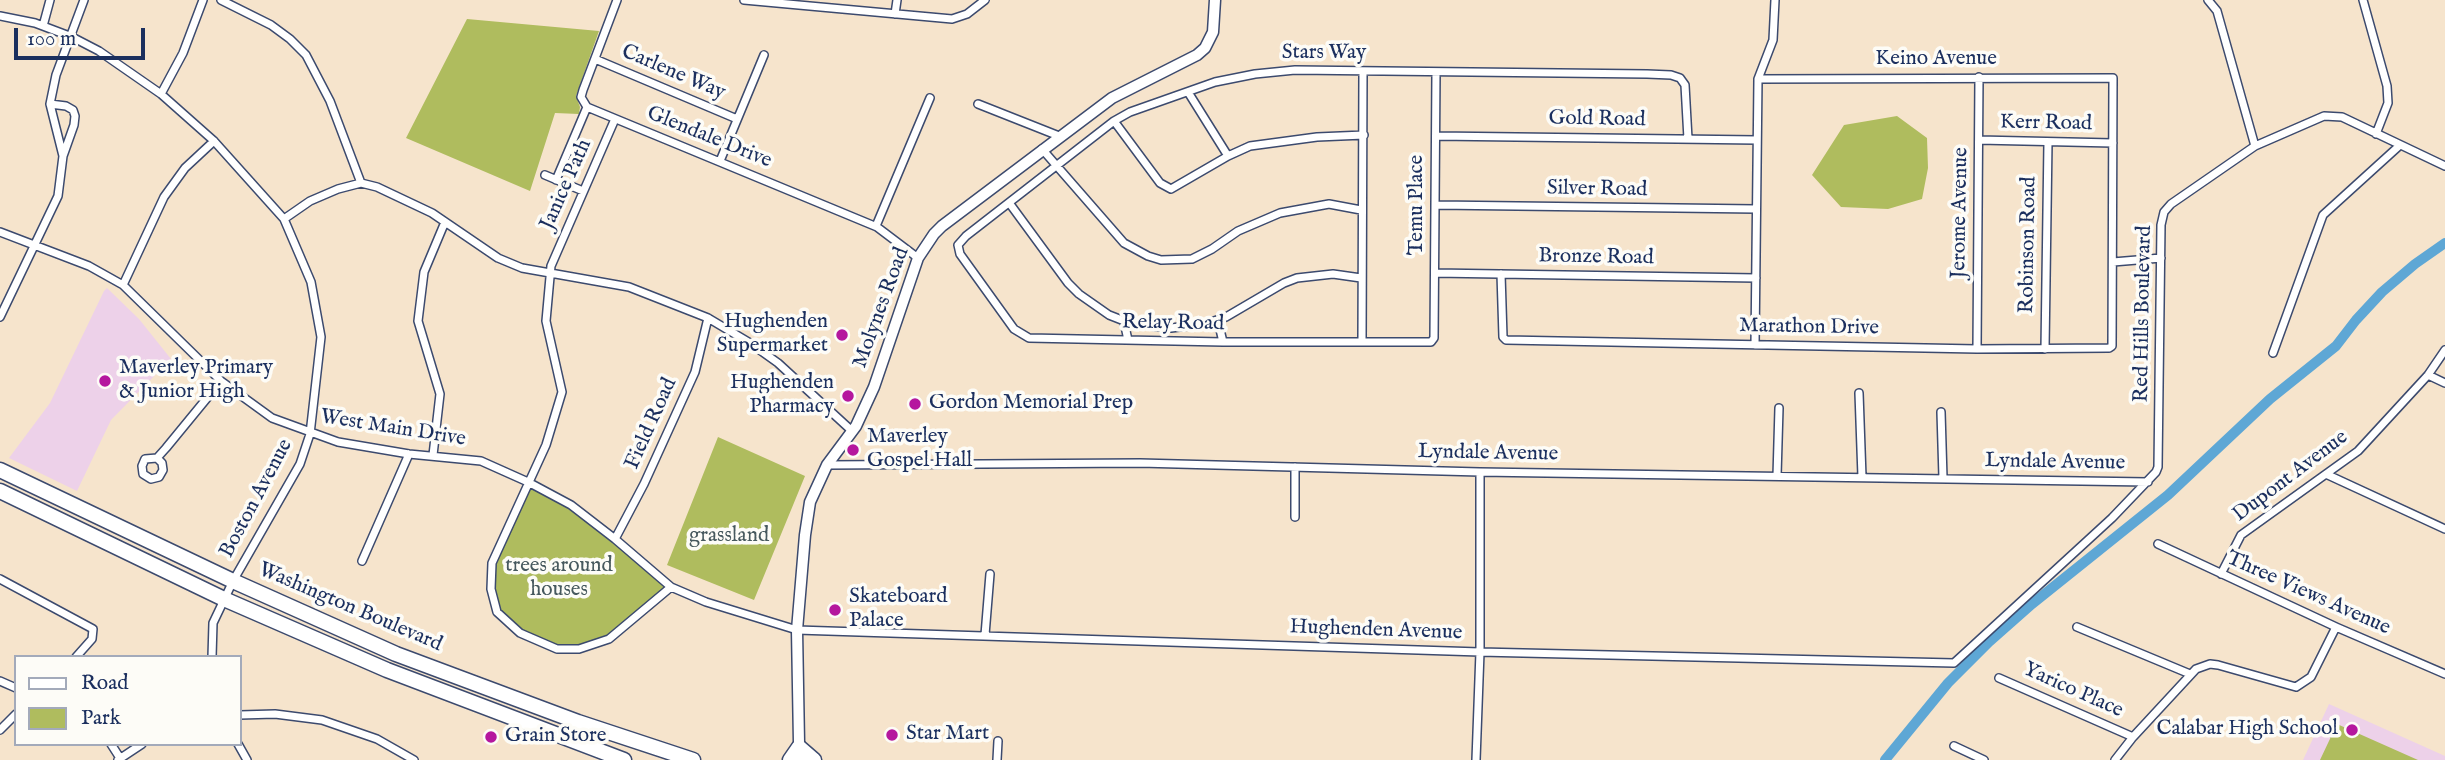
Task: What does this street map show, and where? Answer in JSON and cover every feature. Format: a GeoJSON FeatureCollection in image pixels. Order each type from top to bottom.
{"type":"FeatureCollection","features":[{"type":"Feature","properties":{"kind":"highway","name":"Washington Boulevard"},"geometry":{"type":"LineString","coordinates":[[0,470],[233,581],[396,654],[578,722],[693,760]]}},
{"type":"Feature","properties":{"kind":"highway","name":"Washington Boulevard"},"geometry":{"type":"LineString","coordinates":[[0,491],[223,599],[387,670],[624,760]]}},
{"type":"Feature","properties":{"kind":"highway"},"geometry":{"type":"LineString","coordinates":[[790,760],[801,753],[814,760]]}},
{"type":"Feature","properties":{"kind":"main road","name":"Molynes Road"},"geometry":{"type":"LineString","coordinates":[[801,753],[797,630],[810,502],[827,465],[852,432],[874,387],[918,258],[942,226],[1059,136],[1112,98],[1197,55],[1209,42],[1213,32],[1215,0]]}},
{"type":"Feature","properties":{"kind":"street"},"geometry":{"type":"LineString","coordinates":[[43,26],[50,0]]}},
{"type":"Feature","properties":{"kind":"street"},"geometry":{"type":"LineString","coordinates":[[63,156],[50,104],[56,75],[84,0]]}},
{"type":"Feature","properties":{"kind":"street"},"geometry":{"type":"LineString","coordinates":[[161,94],[192,33],[203,0]]}},
{"type":"Feature","properties":{"kind":"street"},"geometry":{"type":"LineString","coordinates":[[221,0],[271,25],[306,55],[330,101],[360,183]]}},
{"type":"Feature","properties":{"kind":"street"},"geometry":{"type":"LineString","coordinates":[[587,107],[581,97],[617,0]]}},
{"type":"Feature","properties":{"kind":"street"},"geometry":{"type":"LineString","coordinates":[[744,0],[802,3],[952,19],[967,14],[985,0]]}},
{"type":"Feature","properties":{"kind":"street"},"geometry":{"type":"LineString","coordinates":[[895,14],[897,0]]}},
{"type":"Feature","properties":{"kind":"street"},"geometry":{"type":"LineString","coordinates":[[1755,345],[1758,79],[1773,40],[1774,0]]}},
{"type":"Feature","properties":{"kind":"street"},"geometry":{"type":"LineString","coordinates":[[2208,0],[2217,11],[2255,146]]}},
{"type":"Feature","properties":{"kind":"street"},"geometry":{"type":"LineString","coordinates":[[2363,0],[2387,86],[2388,103],[2376,134]]}},
{"type":"Feature","properties":{"kind":"street","name":"Boston Avenue"},"geometry":{"type":"LineString","coordinates":[[0,16],[43,26],[72,37],[99,51],[161,94],[214,141],[284,219],[312,282],[321,337],[310,434],[300,464],[223,599],[213,623],[212,655]]}},
{"type":"Feature","properties":{"kind":"street"},"geometry":{"type":"LineString","coordinates":[[720,161],[764,55]]}},
{"type":"Feature","properties":{"kind":"street","name":"Carlene Way"},"geometry":{"type":"LineString","coordinates":[[595,59],[737,119]]}},
{"type":"Feature","properties":{"kind":"street","name":"Stars Way"},"geometry":{"type":"LineString","coordinates":[[958,245],[1114,121],[1130,112],[1215,82],[1255,74],[1295,70],[1671,75],[1680,78],[1685,85],[1688,139]]}},
{"type":"Feature","properties":{"kind":"street"},"geometry":{"type":"LineString","coordinates":[[1362,342],[1363,71]]}},
{"type":"Feature","properties":{"kind":"street","name":"Temu Place"},"geometry":{"type":"LineString","coordinates":[[1434,338],[1436,72]]}},
{"type":"Feature","properties":{"kind":"street","name":"Jerome Avenue"},"geometry":{"type":"LineString","coordinates":[[1977,349],[1979,77]]}},
{"type":"Feature","properties":{"kind":"street","name":"Keino Avenue"},"geometry":{"type":"LineString","coordinates":[[1758,79],[2113,78],[2112,346]]}},
{"type":"Feature","properties":{"kind":"street"},"geometry":{"type":"LineString","coordinates":[[1188,92],[1227,156]]}},
{"type":"Feature","properties":{"kind":"street"},"geometry":{"type":"LineString","coordinates":[[876,226],[930,98]]}},
{"type":"Feature","properties":{"kind":"street"},"geometry":{"type":"LineString","coordinates":[[0,317],[58,196],[63,156],[75,116],[73,110],[66,106],[50,104]]}},
{"type":"Feature","properties":{"kind":"street"},"geometry":{"type":"LineString","coordinates":[[978,104],[1059,136]]}},
{"type":"Feature","properties":{"kind":"street","name":"Glendale Drive"},"geometry":{"type":"LineString","coordinates":[[587,107],[876,226],[918,258]]}},
{"type":"Feature","properties":{"kind":"street","name":"Janice Path"},"geometry":{"type":"LineString","coordinates":[[556,180],[587,107]]}},
{"type":"Feature","properties":{"kind":"street","name":"Red Hills Boulevard"},"geometry":{"type":"LineString","coordinates":[[2148,481],[2158,467],[2161,225],[2164,212],[2171,204],[2255,146],[2324,116],[2342,117],[2445,166]]}},
{"type":"Feature","properties":{"kind":"street","name":"Janice Path"},"geometry":{"type":"LineString","coordinates":[[615,119],[551,269],[546,321],[562,392],[546,445],[492,562],[491,589],[497,612],[520,634],[557,649],[579,649],[609,639],[671,587]]}},
{"type":"Feature","properties":{"kind":"street"},"geometry":{"type":"LineString","coordinates":[[1114,121],[1160,183],[1167,188],[1177,187],[1227,156],[1250,146],[1274,141],[1364,135]]}},
{"type":"Feature","properties":{"kind":"street","name":"Gold Road"},"geometry":{"type":"LineString","coordinates":[[1436,136],[1757,140]]}},
{"type":"Feature","properties":{"kind":"street","name":"Kerr Road"},"geometry":{"type":"LineString","coordinates":[[1979,140],[2113,143]]}},
{"type":"Feature","properties":{"kind":"street"},"geometry":{"type":"LineString","coordinates":[[123,285],[164,197],[186,168],[214,141]]}},
{"type":"Feature","properties":{"kind":"street","name":"Robinson Road"},"geometry":{"type":"LineString","coordinates":[[2045,349],[2048,142]]}},
{"type":"Feature","properties":{"kind":"street"},"geometry":{"type":"LineString","coordinates":[[2273,353],[2323,215],[2399,146]]}},
{"type":"Feature","properties":{"kind":"street"},"geometry":{"type":"LineString","coordinates":[[1042,149],[1124,243],[1161,260],[1192,259],[1238,231],[1280,213],[1329,204],[1361,210]]}},
{"type":"Feature","properties":{"kind":"street"},"geometry":{"type":"LineString","coordinates":[[545,175],[583,191]]}},
{"type":"Feature","properties":{"kind":"street"},"geometry":{"type":"LineString","coordinates":[[284,219],[310,201],[338,189],[360,183],[377,187],[432,213],[498,258],[522,268],[551,269],[629,287],[708,318],[778,363],[852,432]]}},
{"type":"Feature","properties":{"kind":"street"},"geometry":{"type":"LineString","coordinates":[[1010,204],[1068,283],[1098,309],[1125,322],[1171,328],[1219,321],[1297,278],[1333,274],[1361,278]]}},
{"type":"Feature","properties":{"kind":"street","name":"Silver Road"},"geometry":{"type":"LineString","coordinates":[[1437,205],[1756,209]]}},
{"type":"Feature","properties":{"kind":"street"},"geometry":{"type":"LineString","coordinates":[[433,455],[440,394],[418,321],[424,272],[445,222]]}},
{"type":"Feature","properties":{"kind":"street","name":"West Main Drive"},"geometry":{"type":"LineString","coordinates":[[0,232],[89,267],[123,285],[221,381],[272,418],[338,442],[409,454],[481,461],[570,505],[671,587],[706,602],[797,630]]}},
{"type":"Feature","properties":{"kind":"street","name":"Relay Road"},"geometry":{"type":"LineString","coordinates":[[958,245],[960,254],[1014,330],[1024,337],[1223,342],[1431,342],[1434,338]]}},
{"type":"Feature","properties":{"kind":"street"},"geometry":{"type":"LineString","coordinates":[[2113,262],[2161,258]]}},
{"type":"Feature","properties":{"kind":"street","name":"Bronze Road"},"geometry":{"type":"LineString","coordinates":[[1435,273],[1756,278]]}},
{"type":"Feature","properties":{"kind":"street","name":"Marathon Drive"},"geometry":{"type":"LineString","coordinates":[[1501,274],[1504,338],[1977,349],[2112,346]]}},
{"type":"Feature","properties":{"kind":"street","name":"Field Road"},"geometry":{"type":"LineString","coordinates":[[615,539],[644,484],[695,372],[708,318]]}},
{"type":"Feature","properties":{"kind":"street"},"geometry":{"type":"LineString","coordinates":[[1219,321],[1223,342]]}},
{"type":"Feature","properties":{"kind":"street"},"geometry":{"type":"LineString","coordinates":[[1125,322],[1128,341]]}},
{"type":"Feature","properties":{"kind":"street","name":"Dupont Avenue"},"geometry":{"type":"LineString","coordinates":[[2221,574],[2241,534],[2328,475],[2358,451],[2428,375],[2445,350]]}},
{"type":"Feature","properties":{"kind":"street"},"geometry":{"type":"LineString","coordinates":[[2428,375],[2445,383]]}},
{"type":"Feature","properties":{"kind":"street"},"geometry":{"type":"LineString","coordinates":[[156,458],[221,381]]}},
{"type":"Feature","properties":{"kind":"street"},"geometry":{"type":"LineString","coordinates":[[1859,393],[1862,477]]}},
{"type":"Feature","properties":{"kind":"street"},"geometry":{"type":"LineString","coordinates":[[1777,476],[1779,408]]}},
{"type":"Feature","properties":{"kind":"street"},"geometry":{"type":"LineString","coordinates":[[1941,412],[1943,478]]}},
{"type":"Feature","properties":{"kind":"street"},"geometry":{"type":"LineString","coordinates":[[362,561],[409,454]]}},
{"type":"Feature","properties":{"kind":"street","name":"Lyndale Avenue"},"geometry":{"type":"LineString","coordinates":[[827,465],[1140,463],[1480,472],[2148,481]]}},
{"type":"Feature","properties":{"kind":"street"},"geometry":{"type":"LineString","coordinates":[[1295,467],[1295,517]]}},
{"type":"Feature","properties":{"kind":"street"},"geometry":{"type":"LineString","coordinates":[[1476,760],[1480,652],[1480,472]]}},
{"type":"Feature","properties":{"kind":"street"},"geometry":{"type":"LineString","coordinates":[[2328,475],[2445,529]]}},
{"type":"Feature","properties":{"kind":"street","name":"Hughenden Avenue"},"geometry":{"type":"LineString","coordinates":[[797,630],[1480,652],[1954,663],[2082,546],[2148,481]]}},
{"type":"Feature","properties":{"kind":"street","name":"Three Views Avenue"},"geometry":{"type":"LineString","coordinates":[[2158,544],[2336,627],[2445,674]]}},
{"type":"Feature","properties":{"kind":"street"},"geometry":{"type":"LineString","coordinates":[[985,635],[990,574]]}},
{"type":"Feature","properties":{"kind":"street"},"geometry":{"type":"LineString","coordinates":[[0,579],[94,632],[92,639],[78,655]]}},
{"type":"Feature","properties":{"kind":"street"},"geometry":{"type":"LineString","coordinates":[[2077,627],[2190,674]]}},
{"type":"Feature","properties":{"kind":"street"},"geometry":{"type":"LineString","coordinates":[[2115,760],[2196,669],[2210,664],[2290,687],[2302,685],[2311,677],[2336,627]]}},
{"type":"Feature","properties":{"kind":"street","name":"Yarico Place"},"geometry":{"type":"LineString","coordinates":[[1999,678],[2133,737]]}},
{"type":"Feature","properties":{"kind":"street"},"geometry":{"type":"LineString","coordinates":[[242,715],[275,714],[322,720],[377,740],[414,760]]}},
{"type":"Feature","properties":{"kind":"street"},"geometry":{"type":"LineString","coordinates":[[0,730],[14,716]]}},
{"type":"Feature","properties":{"kind":"street"},"geometry":{"type":"LineString","coordinates":[[997,760],[998,741]]}},
{"type":"Feature","properties":{"kind":"street"},"geometry":{"type":"LineString","coordinates":[[119,759],[139,746]]}},
{"type":"Feature","properties":{"kind":"street"},"geometry":{"type":"LineString","coordinates":[[1954,746],[1984,760]]}},
{"type":"Feature","properties":{"kind":"shaded area","name":"Maverley Primary & Junior High"},"geometry":{"type":"Polygon","coordinates":[[[107,288],[139,319],[171,359],[111,420],[77,491],[9,458],[50,403],[107,288]]]}},
{"type":"Feature","properties":{"kind":"shaded area","name":"Calabar High School"},"geometry":{"type":"Polygon","coordinates":[[[2329,704],[2445,756],[2445,760],[2303,760],[2329,704]]]}},
{"type":"Feature","properties":{"kind":"green space"},"geometry":{"type":"Polygon","coordinates":[[[467,19],[599,31],[576,96],[580,107],[579,114],[555,113],[530,191],[406,138],[467,19]]]}},
{"type":"Feature","properties":{"kind":"green space"},"geometry":{"type":"Polygon","coordinates":[[[1897,116],[1927,138],[1928,168],[1922,199],[1888,209],[1841,207],[1812,175],[1844,125],[1897,116]]]}},
{"type":"Feature","properties":{"kind":"green space","name":"grassland"},"geometry":{"type":"Polygon","coordinates":[[[718,437],[805,476],[754,600],[667,565],[718,437]]]}},
{"type":"Feature","properties":{"kind":"green space","name":"trees around houses"},"geometry":{"type":"Polygon","coordinates":[[[530,485],[571,505],[671,587],[609,639],[579,649],[557,649],[520,633],[497,612],[491,589],[492,562],[530,485]]]}},
{"type":"Feature","properties":{"kind":"green space"},"geometry":{"type":"Polygon","coordinates":[[[2337,724],[2418,760],[2320,760],[2337,724]]]}},
{"type":"Feature","properties":{"kind":"waterway"},"geometry":{"type":"LineString","coordinates":[[1885,760],[1948,683],[1989,642],[2168,495],[2270,399],[2336,346],[2382,292],[2445,243]]}},
{"type":"Feature","properties":{"kind":"place","name":"Hughenden Supermarket"},"geometry":{"type":"Point","coordinates":[842,335]}},
{"type":"Feature","properties":{"kind":"place","name":"Maverley Primary & Junior High"},"geometry":{"type":"Point","coordinates":[105,381]}},
{"type":"Feature","properties":{"kind":"place","name":"Hughenden Pharmacy"},"geometry":{"type":"Point","coordinates":[848,396]}},
{"type":"Feature","properties":{"kind":"place","name":"Gordon Memorial Prep"},"geometry":{"type":"Point","coordinates":[915,404]}},
{"type":"Feature","properties":{"kind":"place","name":"Maverley Gospel Hall"},"geometry":{"type":"Point","coordinates":[853,450]}},
{"type":"Feature","properties":{"kind":"place","name":"Skateboard Palace"},"geometry":{"type":"Point","coordinates":[835,610]}},
{"type":"Feature","properties":{"kind":"place","name":"Calabar High School"},"geometry":{"type":"Point","coordinates":[2352,730]}},
{"type":"Feature","properties":{"kind":"place","name":"Star Mart"},"geometry":{"type":"Point","coordinates":[892,735]}},
{"type":"Feature","properties":{"kind":"place","name":"Grain Store"},"geometry":{"type":"Point","coordinates":[491,737]}}]}
